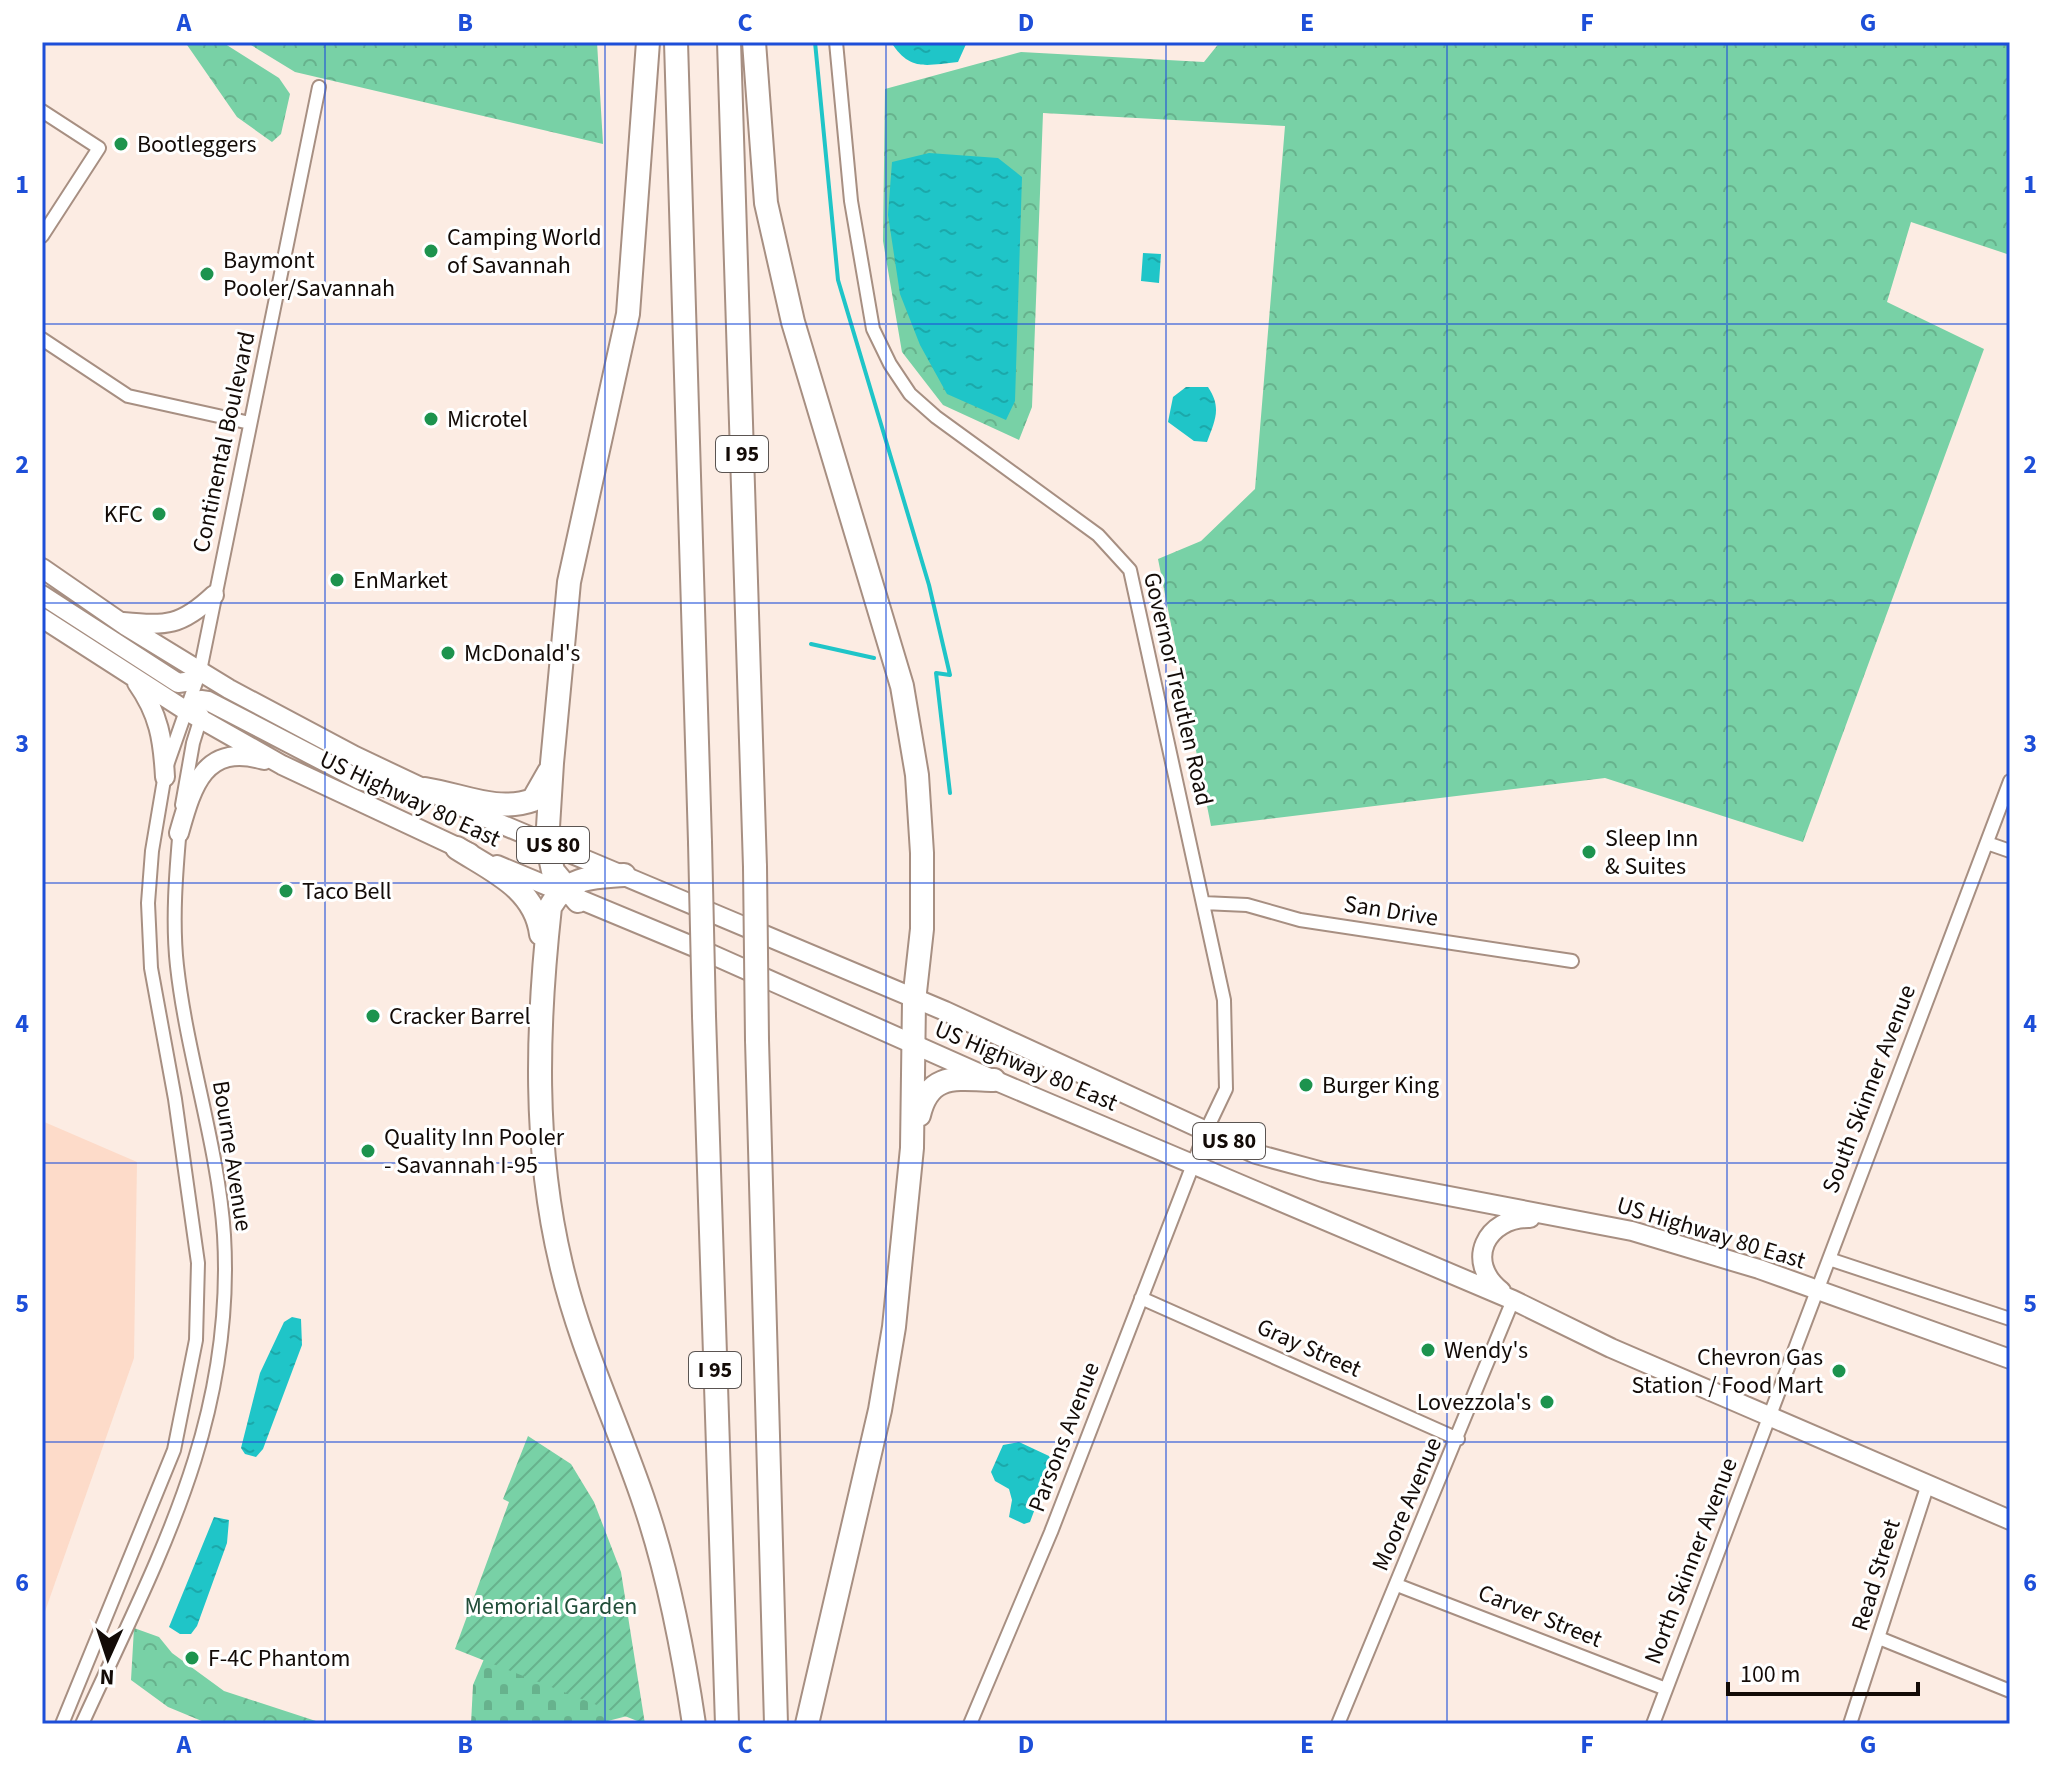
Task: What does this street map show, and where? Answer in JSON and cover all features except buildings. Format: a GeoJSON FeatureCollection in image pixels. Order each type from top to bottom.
{"type":"FeatureCollection","features":[{"type":"Feature","properties":{"kind":"highway"},"geometry":{"type":"LineString","coordinates":[[567,894],[553,871],[547,843],[569,582],[628,314],[648,42]]}},
{"type":"Feature","properties":{"kind":"highway","name":"I 95"},"geometry":{"type":"LineString","coordinates":[[676,42],[727,1724]]}},
{"type":"Feature","properties":{"kind":"highway","name":"I 95"},"geometry":{"type":"LineString","coordinates":[[729,42],[755,867],[776,1724]]}},
{"type":"Feature","properties":{"kind":"highway"},"geometry":{"type":"LineString","coordinates":[[754,42],[766,203],[793,322],[902,686],[914,760],[922,853],[922,929],[914,1001],[916,1045],[912,1148],[894,1327],[880,1410],[826,1629],[807,1724]]}},
{"type":"Feature","properties":{"kind":"highway"},"geometry":{"type":"LineString","coordinates":[[425,789],[469,796],[499,808],[518,806],[533,800],[552,763]]}},
{"type":"Feature","properties":{"kind":"highway"},"geometry":{"type":"LineString","coordinates":[[457,848],[523,890],[539,916],[544,958]]}},
{"type":"Feature","properties":{"kind":"highway"},"geometry":{"type":"LineString","coordinates":[[624,875],[590,877],[550,907],[544,958],[539,1103],[546,1178],[560,1262],[577,1326],[645,1506],[673,1604],[694,1724]]}},
{"type":"Feature","properties":{"kind":"highway"},"geometry":{"type":"LineString","coordinates":[[912,1148],[923,1098],[934,1085],[953,1079],[994,1080]]}},
{"type":"Feature","properties":{"kind":"main road","name":"US Highway 80 East"},"geometry":{"type":"LineString","coordinates":[[42,568],[120,622],[200,671],[340,748],[484,817],[914,1001],[945,1011],[1256,1154],[1323,1172],[1632,1231],[1816,1290],[2010,1359]]}},
{"type":"Feature","properties":{"kind":"main road"},"geometry":{"type":"LineString","coordinates":[[42,595],[178,683],[192,681],[200,671]]}},
{"type":"Feature","properties":{"kind":"main road"},"geometry":{"type":"LineString","coordinates":[[120,622],[159,626],[178,623],[214,595]]}},
{"type":"Feature","properties":{"kind":"main road","name":"US Highway 80 East"},"geometry":{"type":"LineString","coordinates":[[42,618],[133,677],[196,709],[282,765],[457,848],[704,951],[994,1080],[1513,1300],[1600,1343],[2010,1520]]}},
{"type":"Feature","properties":{"kind":"main road"},"geometry":{"type":"LineString","coordinates":[[133,677],[150,701],[159,725],[165,777]]}},
{"type":"Feature","properties":{"kind":"main road"},"geometry":{"type":"LineString","coordinates":[[196,709],[360,780],[484,817]]}},
{"type":"Feature","properties":{"kind":"main road"},"geometry":{"type":"LineString","coordinates":[[179,833],[195,781],[205,768],[221,760],[248,755],[282,765]]}},
{"type":"Feature","properties":{"kind":"main road"},"geometry":{"type":"LineString","coordinates":[[1513,1300],[1486,1274],[1484,1250],[1491,1232],[1514,1218],[1565,1219]]}},
{"type":"Feature","properties":{"kind":"street","name":"Governor Treutlen Road"},"geometry":{"type":"LineString","coordinates":[[836,42],[851,201],[873,329],[890,364],[910,394],[936,417],[1098,535],[1130,570],[1224,1000],[1226,1089],[1206,1131],[1195,1164]]}},
{"type":"Feature","properties":{"kind":"street","name":"Continental Boulevard"},"geometry":{"type":"LineString","coordinates":[[196,709],[214,595],[319,87]]}},
{"type":"Feature","properties":{"kind":"street"},"geometry":{"type":"LineString","coordinates":[[42,111],[99,148],[42,236]]}},
{"type":"Feature","properties":{"kind":"street"},"geometry":{"type":"LineString","coordinates":[[42,339],[128,396],[250,423]]}},
{"type":"Feature","properties":{"kind":"street","name":"Bourne Avenue"},"geometry":{"type":"LineString","coordinates":[[82,1724],[188,1485],[210,1415],[221,1352],[225,1291],[224,1232],[177,965],[179,833],[200,671]]}},
{"type":"Feature","properties":{"kind":"street","name":"Bourne Avenue"},"geometry":{"type":"LineString","coordinates":[[62,1724],[174,1450],[196,1340],[198,1263],[175,1099],[151,968],[151,864],[165,777],[196,709]]}},
{"type":"Feature","properties":{"kind":"street","name":"South Skinner Avenue"},"geometry":{"type":"LineString","coordinates":[[1770,1414],[2010,781]]}},
{"type":"Feature","properties":{"kind":"street"},"geometry":{"type":"LineString","coordinates":[[1987,843],[2010,851]]}},
{"type":"Feature","properties":{"kind":"street","name":"San Drive"},"geometry":{"type":"LineString","coordinates":[[1203,903],[1247,905],[1300,920],[1572,961]]}},
{"type":"Feature","properties":{"kind":"street","name":"Parsons Avenue"},"geometry":{"type":"LineString","coordinates":[[970,1724],[1043,1552],[1195,1164]]}},
{"type":"Feature","properties":{"kind":"street"},"geometry":{"type":"LineString","coordinates":[[1829,1259],[2010,1319]]}},
{"type":"Feature","properties":{"kind":"street","name":"Gray Street"},"geometry":{"type":"LineString","coordinates":[[1141,1298],[1458,1439]]}},
{"type":"Feature","properties":{"kind":"street","name":"Moore Avenue"},"geometry":{"type":"LineString","coordinates":[[1338,1724],[1513,1300]]}},
{"type":"Feature","properties":{"kind":"street","name":"North Skinner Avenue"},"geometry":{"type":"LineString","coordinates":[[1653,1724],[1770,1414]]}},
{"type":"Feature","properties":{"kind":"street","name":"Read Street"},"geometry":{"type":"LineString","coordinates":[[1850,1724],[1928,1484]]}},
{"type":"Feature","properties":{"kind":"street","name":"Carver Street"},"geometry":{"type":"LineString","coordinates":[[1397,1585],[1666,1689]]}},
{"type":"Feature","properties":{"kind":"street"},"geometry":{"type":"LineString","coordinates":[[1879,1638],[2010,1691]]}},
{"type":"Feature","properties":{"kind":"shaded area"},"geometry":{"type":"Polygon","coordinates":[[[42,1121],[137,1162],[134,1358],[42,1620],[42,1121]]]}},
{"type":"Feature","properties":{"kind":"green space"},"geometry":{"type":"Polygon","coordinates":[[[185,42],[222,42],[279,78],[290,94],[281,134],[272,142],[237,117],[185,42]]]}},
{"type":"Feature","properties":{"kind":"green space"},"geometry":{"type":"Polygon","coordinates":[[[246,42],[597,42],[603,144],[295,72],[246,42]]]}},
{"type":"Feature","properties":{"kind":"green space"},"geometry":{"type":"Polygon","coordinates":[[[1220,42],[2010,42],[2010,255],[1911,222],[1887,302],[1984,349],[1803,842],[1605,778],[1211,826],[1158,559],[1201,541],[1255,489],[1285,126],[1043,113],[1032,407],[1019,440],[943,405],[902,352],[883,241],[885,89],[1021,52],[1204,62],[1220,42]]]}},
{"type":"Feature","properties":{"kind":"green space","name":"Memorial Garden"},"geometry":{"type":"Polygon","coordinates":[[[528,1436],[571,1464],[594,1502],[621,1572],[645,1724],[455,1649],[509,1502],[503,1499],[528,1436]]]}},
{"type":"Feature","properties":{"kind":"green space"},"geometry":{"type":"Polygon","coordinates":[[[134,1628],[159,1637],[172,1653],[224,1691],[325,1724],[209,1724],[168,1707],[131,1680],[134,1628]]]}},
{"type":"Feature","properties":{"kind":"green space"},"geometry":{"type":"Polygon","coordinates":[[[487,1652],[643,1712],[596,1724],[471,1724],[473,1685],[487,1652]]]}},
{"type":"Feature","properties":{"kind":"water"},"geometry":{"type":"Polygon","coordinates":[[[891,42],[967,42],[958,62],[928,65],[905,58],[891,42]]]}},
{"type":"Feature","properties":{"kind":"water"},"geometry":{"type":"Polygon","coordinates":[[[929,153],[998,158],[1022,177],[1015,401],[1006,420],[947,394],[920,345],[900,294],[888,215],[892,162],[929,153]]]}},
{"type":"Feature","properties":{"kind":"water"},"geometry":{"type":"Polygon","coordinates":[[[1143,253],[1161,254],[1159,283],[1141,281],[1143,253]]]}},
{"type":"Feature","properties":{"kind":"water"},"geometry":{"type":"Polygon","coordinates":[[[1186,387],[1208,387],[1215,401],[1216,414],[1207,442],[1194,441],[1168,422],[1173,397],[1186,387]]]}},
{"type":"Feature","properties":{"kind":"water"},"geometry":{"type":"Polygon","coordinates":[[[292,1317],[301,1319],[302,1345],[263,1449],[256,1457],[245,1454],[241,1448],[260,1373],[284,1322],[292,1317]]]}},
{"type":"Feature","properties":{"kind":"water"},"geometry":{"type":"Polygon","coordinates":[[[1019,1442],[1049,1456],[1052,1463],[1030,1522],[1024,1524],[1009,1517],[1012,1500],[1009,1489],[995,1481],[991,1472],[1003,1445],[1019,1442]]]}},
{"type":"Feature","properties":{"kind":"water"},"geometry":{"type":"Polygon","coordinates":[[[214,1517],[229,1520],[227,1543],[197,1626],[191,1634],[180,1634],[169,1627],[214,1517]]]}},
{"type":"Feature","properties":{"kind":"waterway"},"geometry":{"type":"LineString","coordinates":[[815,42],[838,280],[929,585],[950,675],[936,673],[950,793]]}},
{"type":"Feature","properties":{"kind":"waterway"},"geometry":{"type":"LineString","coordinates":[[811,644],[874,658]]}},
{"type":"Feature","properties":{"kind":"place","name":"Bootleggers"},"geometry":{"type":"Point","coordinates":[121,144]}},
{"type":"Feature","properties":{"kind":"place","name":"Camping World of Savannah"},"geometry":{"type":"Point","coordinates":[431,251]}},
{"type":"Feature","properties":{"kind":"place","name":"Baymont Pooler/Savannah"},"geometry":{"type":"Point","coordinates":[207,274]}},
{"type":"Feature","properties":{"kind":"place","name":"Microtel"},"geometry":{"type":"Point","coordinates":[431,419]}},
{"type":"Feature","properties":{"kind":"place","name":"KFC"},"geometry":{"type":"Point","coordinates":[159,514]}},
{"type":"Feature","properties":{"kind":"place","name":"EnMarket"},"geometry":{"type":"Point","coordinates":[337,580]}},
{"type":"Feature","properties":{"kind":"place","name":"McDonald's"},"geometry":{"type":"Point","coordinates":[448,653]}},
{"type":"Feature","properties":{"kind":"place","name":"Sleep Inn & Suites"},"geometry":{"type":"Point","coordinates":[1589,852]}},
{"type":"Feature","properties":{"kind":"place","name":"Taco Bell"},"geometry":{"type":"Point","coordinates":[286,891]}},
{"type":"Feature","properties":{"kind":"place","name":"Cracker Barrel"},"geometry":{"type":"Point","coordinates":[373,1016]}},
{"type":"Feature","properties":{"kind":"place","name":"Burger King"},"geometry":{"type":"Point","coordinates":[1306,1085]}},
{"type":"Feature","properties":{"kind":"place","name":"Quality Inn Pooler - Savannah I-95"},"geometry":{"type":"Point","coordinates":[368,1151]}},
{"type":"Feature","properties":{"kind":"place","name":"Wendy's"},"geometry":{"type":"Point","coordinates":[1428,1350]}},
{"type":"Feature","properties":{"kind":"place","name":"Chevron Gas Station / Food Mart"},"geometry":{"type":"Point","coordinates":[1839,1371]}},
{"type":"Feature","properties":{"kind":"place","name":"Lovezzola's"},"geometry":{"type":"Point","coordinates":[1547,1402]}},
{"type":"Feature","properties":{"kind":"place","name":"F-4C Phantom"},"geometry":{"type":"Point","coordinates":[192,1658]}}]}
